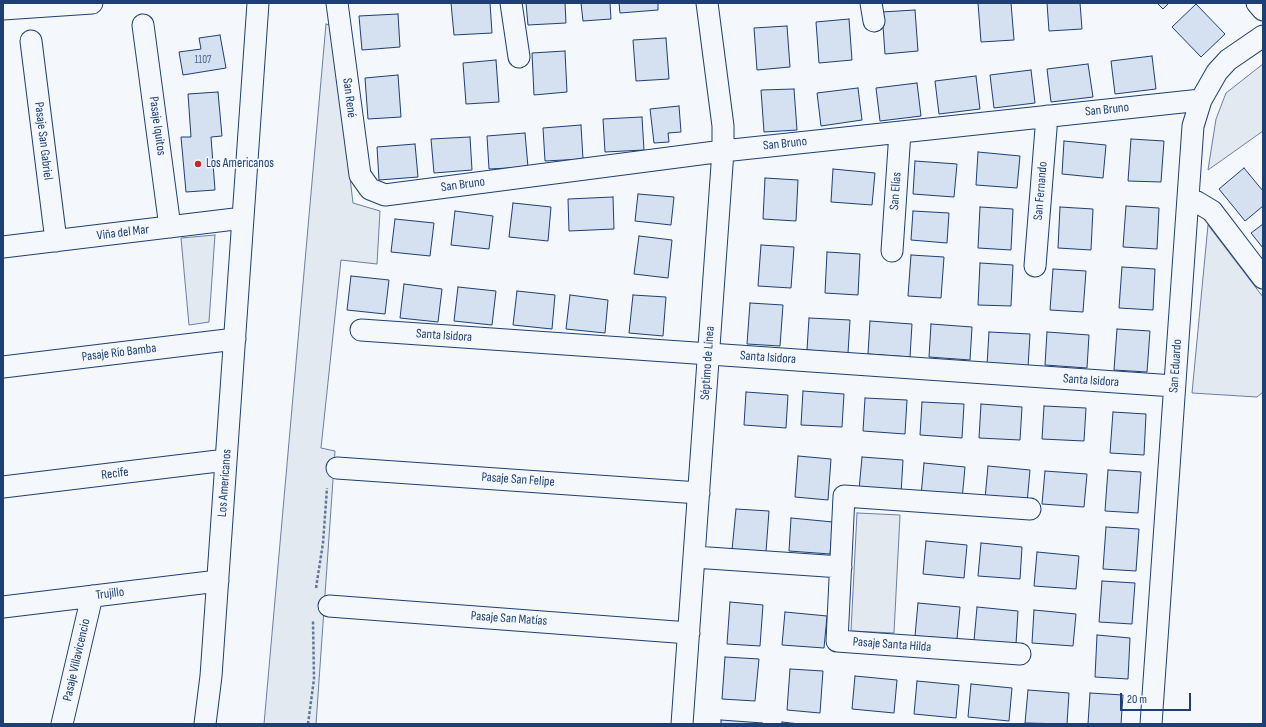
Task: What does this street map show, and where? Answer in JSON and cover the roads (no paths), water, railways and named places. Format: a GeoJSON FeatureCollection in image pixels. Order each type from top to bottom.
{"type":"FeatureCollection","features":[{"type":"Feature","properties":{"kind":"street"},"geometry":{"type":"LineString","coordinates":[[3,9],[92,3]]}},
{"type":"Feature","properties":{"kind":"street","name":"Los Americanos"},"geometry":{"type":"LineString","coordinates":[[205,724],[211,676],[218,581],[258,3]]}},
{"type":"Feature","properties":{"kind":"street","name":"San René"},"geometry":{"type":"LineString","coordinates":[[337,3],[358,166],[364,183],[370,189]]}},
{"type":"Feature","properties":{"kind":"street"},"geometry":{"type":"LineString","coordinates":[[511,3],[519,57]]}},
{"type":"Feature","properties":{"kind":"street","name":"Séptimo de Línea"},"geometry":{"type":"LineString","coordinates":[[682,724],[723,151],[723,126],[707,3]]}},
{"type":"Feature","properties":{"kind":"street"},"geometry":{"type":"LineString","coordinates":[[1257,3],[1263,10]]}},
{"type":"Feature","properties":{"kind":"street","name":"Pasaje Iquitos"},"geometry":{"type":"LineString","coordinates":[[143,25],[170,227]]}},
{"type":"Feature","properties":{"kind":"street","name":"San Eduardo"},"geometry":{"type":"LineString","coordinates":[[1151,724],[1193,126],[1201,100],[1217,72],[1228,60],[1263,36]]}},
{"type":"Feature","properties":{"kind":"street","name":"Pasaje San Gabriel"},"geometry":{"type":"LineString","coordinates":[[31,41],[56,241]]}},
{"type":"Feature","properties":{"kind":"street","name":"San Bruno"},"geometry":{"type":"LineString","coordinates":[[370,189],[378,193],[393,195],[723,151],[1201,100]]}},
{"type":"Feature","properties":{"kind":"street","name":"San Fernando"},"geometry":{"type":"LineString","coordinates":[[1035,266],[1047,116]]}},
{"type":"Feature","properties":{"kind":"street","name":"San Elías"},"geometry":{"type":"LineString","coordinates":[[892,251],[900,132]]}},
{"type":"Feature","properties":{"kind":"street"},"geometry":{"type":"LineString","coordinates":[[1188,200],[1197,202],[1212,210],[1263,278]]}},
{"type":"Feature","properties":{"kind":"street","name":"Viña del Mar"},"geometry":{"type":"LineString","coordinates":[[3,247],[243,218]]}},
{"type":"Feature","properties":{"kind":"street","name":"Santa Isidora"},"geometry":{"type":"LineString","coordinates":[[361,330],[1174,386]]}},
{"type":"Feature","properties":{"kind":"street","name":"Pasaje Río Bamba"},"geometry":{"type":"LineString","coordinates":[[3,367],[235,339]]}},
{"type":"Feature","properties":{"kind":"street","name":"Recife"},"geometry":{"type":"LineString","coordinates":[[3,487],[226,460]]}},
{"type":"Feature","properties":{"kind":"street","name":"Pasaje San Felipe"},"geometry":{"type":"LineString","coordinates":[[337,468],[699,493]]}},
{"type":"Feature","properties":{"kind":"street","name":"Pasaje Santa Hilda"},"geometry":{"type":"LineString","coordinates":[[1020,654],[837,641],[844,496],[1030,509]]}},
{"type":"Feature","properties":{"kind":"street"},"geometry":{"type":"LineString","coordinates":[[694,557],[841,567]]}},
{"type":"Feature","properties":{"kind":"street","name":"Trujillo"},"geometry":{"type":"LineString","coordinates":[[3,607],[218,581]]}},
{"type":"Feature","properties":{"kind":"street","name":"Pasaje Villavicencio"},"geometry":{"type":"LineString","coordinates":[[62,724],[92,596]]}},
{"type":"Feature","properties":{"kind":"street","name":"Pasaje San Matías"},"geometry":{"type":"LineString","coordinates":[[329,606],[689,633]]}},
{"type":"Feature","properties":{"kind":"place","name":"Los Americanos"},"geometry":{"type":"Point","coordinates":[198,164]}}]}
